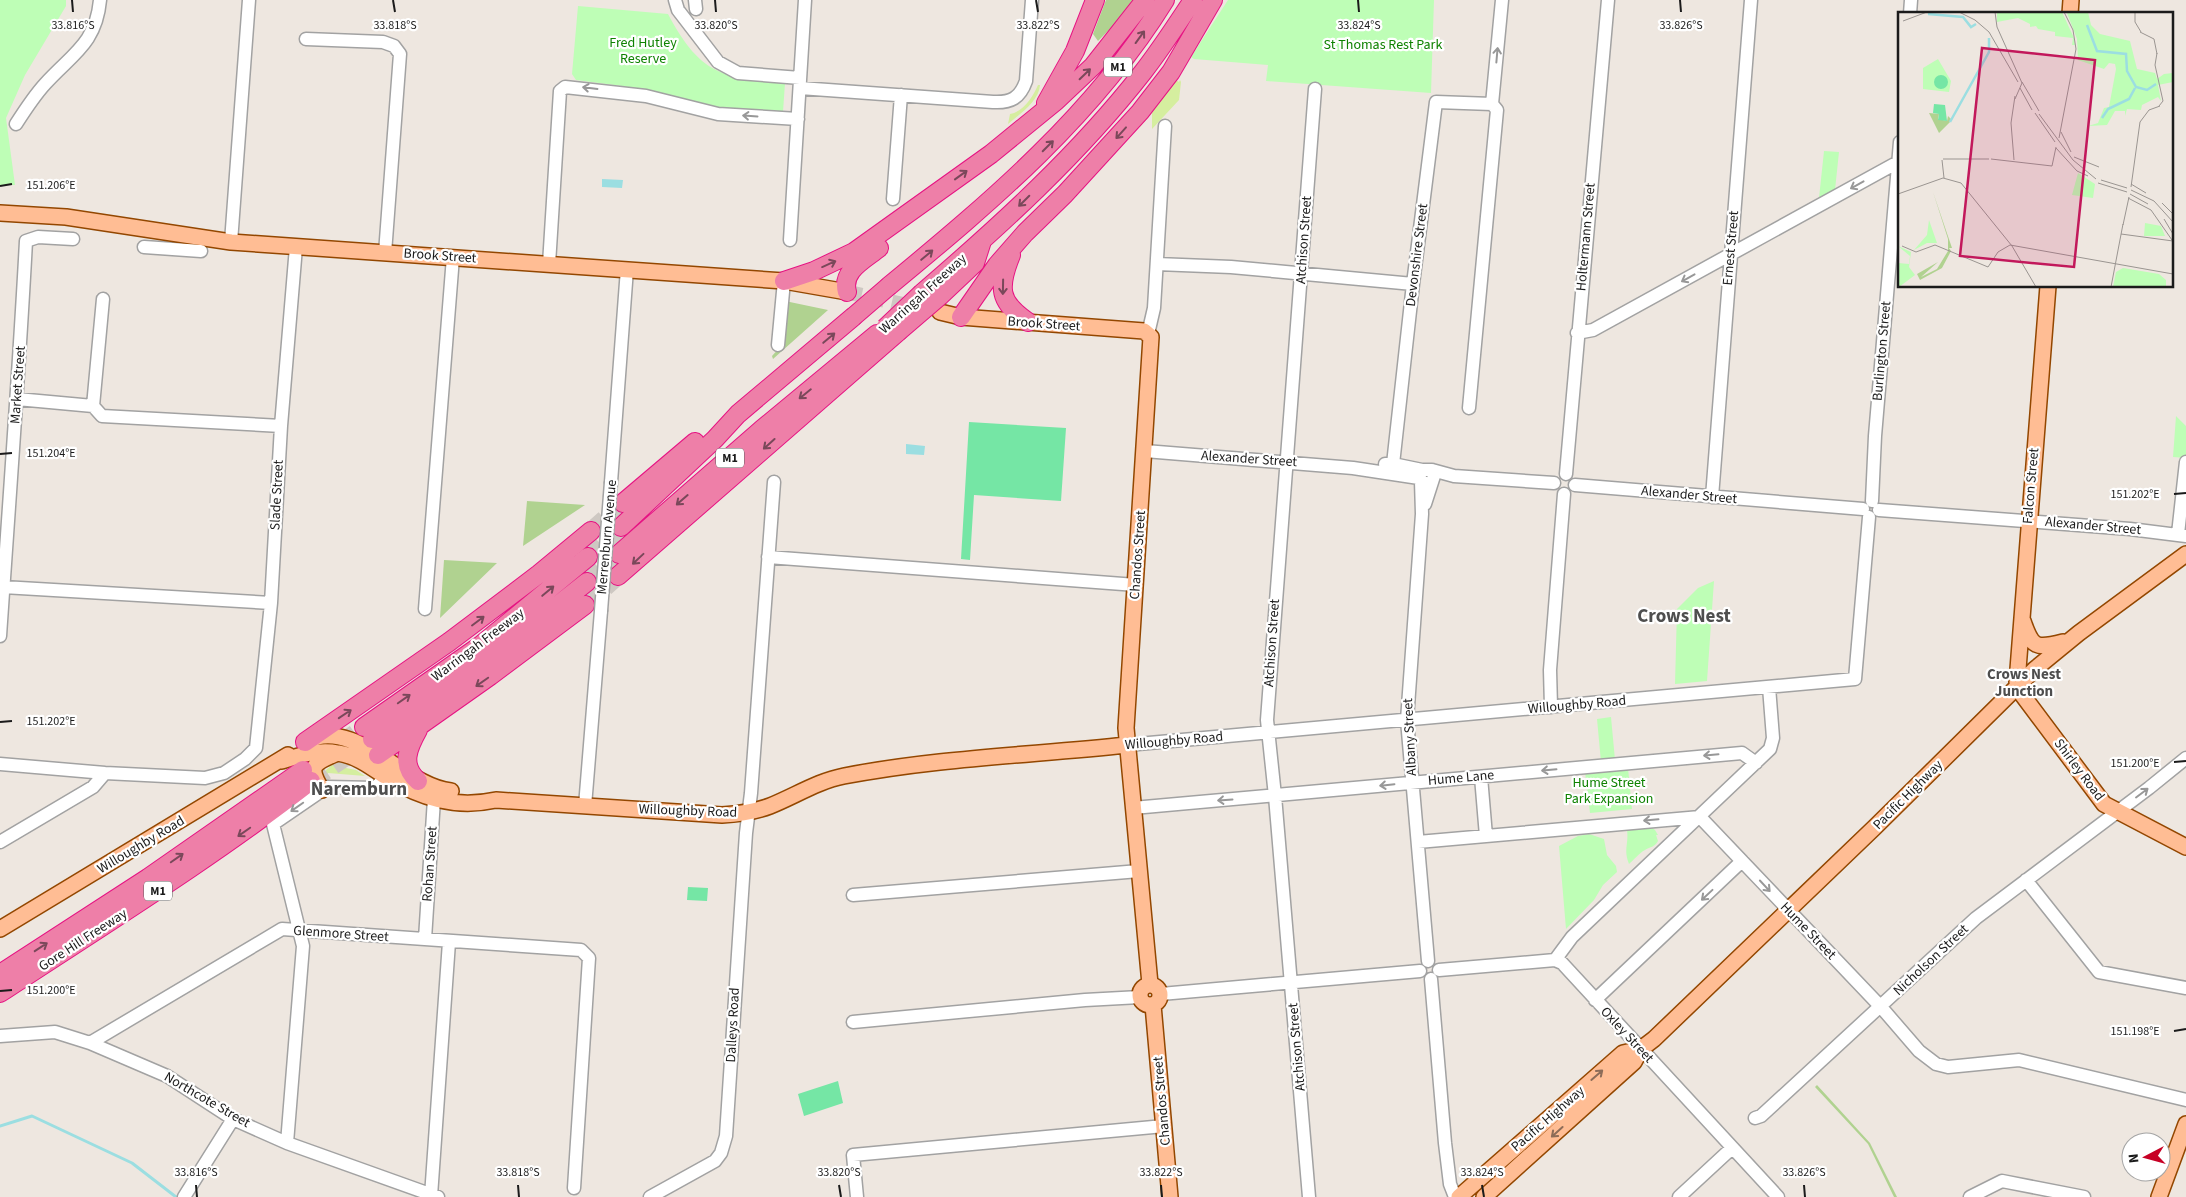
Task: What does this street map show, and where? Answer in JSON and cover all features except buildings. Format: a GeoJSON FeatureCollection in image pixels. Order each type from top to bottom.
{"type":"FeatureCollection","features":[{"type":"Feature","properties":{"kind":"highway"},"geometry":{"type":"LineString","coordinates":[[1022,129],[1045,104],[1064,73],[1082,37],[1095,0]]}},
{"type":"Feature","properties":{"kind":"highway"},"geometry":{"type":"LineString","coordinates":[[784,280],[814,271],[844,258],[922,205],[1022,129],[1056,102],[1093,66],[1145,0]]}},
{"type":"Feature","properties":{"kind":"highway","name":"Warringah Freeway"},"geometry":{"type":"LineString","coordinates":[[621,527],[702,451],[738,414],[991,200],[1065,129],[1112,74],[1165,0]]}},
{"type":"Feature","properties":{"kind":"highway","name":"Warringah Freeway"},"geometry":{"type":"LineString","coordinates":[[619,554],[761,430],[892,330],[922,292],[1012,213],[1106,117],[1144,72],[1193,0]]}},
{"type":"Feature","properties":{"kind":"highway"},"geometry":{"type":"LineString","coordinates":[[961,317],[997,265],[1016,243],[1140,112],[1171,72],[1213,0]]}},
{"type":"Feature","properties":{"kind":"highway"},"geometry":{"type":"LineString","coordinates":[[847,292],[846,279],[850,272],[918,216],[922,205]]}},
{"type":"Feature","properties":{"kind":"highway"},"geometry":{"type":"LineString","coordinates":[[618,576],[892,330],[940,304],[975,263],[982,241]]}},
{"type":"Feature","properties":{"kind":"highway"},"geometry":{"type":"LineString","coordinates":[[1016,243],[1004,273],[1002,293],[1009,307],[1028,322]]}},
{"type":"Feature","properties":{"kind":"highway"},"geometry":{"type":"LineString","coordinates":[[623,503],[725,417],[738,414]]}},
{"type":"Feature","properties":{"kind":"highway"},"geometry":{"type":"LineString","coordinates":[[305,742],[449,642],[539,574],[590,531]]}},
{"type":"Feature","properties":{"kind":"highway","name":"Warringah Freeway"},"geometry":{"type":"LineString","coordinates":[[370,746],[481,645],[588,557]]}},
{"type":"Feature","properties":{"kind":"highway","name":"Warringah Freeway"},"geometry":{"type":"LineString","coordinates":[[370,746],[520,635],[587,582]]}},
{"type":"Feature","properties":{"kind":"highway"},"geometry":{"type":"LineString","coordinates":[[370,746],[419,727],[593,608]]}},
{"type":"Feature","properties":{"kind":"highway"},"geometry":{"type":"LineString","coordinates":[[418,781],[409,769],[406,757],[419,727]]}},
{"type":"Feature","properties":{"kind":"highway","name":"Gore Hill Freeway"},"geometry":{"type":"LineString","coordinates":[[0,974],[148,878],[312,780]]}},
{"type":"Feature","properties":{"kind":"highway","name":"Gore Hill Freeway"},"geometry":{"type":"LineString","coordinates":[[0,993],[160,890],[256,823],[312,780]]}},
{"type":"Feature","properties":{"kind":"main road","name":"Brook Street"},"geometry":{"type":"LineString","coordinates":[[0,213],[66,217],[170,241],[232,242],[784,280],[847,292]]}},
{"type":"Feature","properties":{"kind":"main road","name":"Falcon Street"},"geometry":{"type":"LineString","coordinates":[[2018,686],[2016,672],[2048,288]]}},
{"type":"Feature","properties":{"kind":"main road","name":"Brook Street"},"geometry":{"type":"LineString","coordinates":[[940,304],[961,317],[1144,331],[1148,334]]}},
{"type":"Feature","properties":{"kind":"main road","name":"Chandos Street"},"geometry":{"type":"LineString","coordinates":[[1148,334],[1151,336],[1152,346],[1126,728],[1170,1197]]}},
{"type":"Feature","properties":{"kind":"main road","name":"Pacific Highway"},"geometry":{"type":"LineString","coordinates":[[1484,1197],[1634,1062],[1641,1048],[1681,1014],[2035,669],[2070,640],[2186,554]]}},
{"type":"Feature","properties":{"kind":"main road"},"geometry":{"type":"LineString","coordinates":[[2021,616],[2029,638],[2036,646],[2046,646],[2070,640]]}},
{"type":"Feature","properties":{"kind":"main road","name":"Shirley Road"},"geometry":{"type":"LineString","coordinates":[[2018,686],[2104,804],[2186,847]]}},
{"type":"Feature","properties":{"kind":"main road","name":"Willoughby Road"},"geometry":{"type":"LineString","coordinates":[[0,929],[282,761],[305,742],[317,737],[340,738],[370,746],[435,794]]}},
{"type":"Feature","properties":{"kind":"main road","name":"Willoughby Road"},"geometry":{"type":"LineString","coordinates":[[370,746],[386,776],[417,794],[435,794],[477,803],[496,800],[722,815],[748,813],[832,779],[905,765],[1127,745]]}},
{"type":"Feature","properties":{"kind":"main road","name":"Willoughby Road"},"geometry":{"type":"LineString","coordinates":[[282,761],[316,752],[338,753],[370,746]]}},
{"type":"Feature","properties":{"kind":"main road"},"geometry":{"type":"LineString","coordinates":[[312,780],[314,767],[321,760],[338,753]]}},
{"type":"Feature","properties":{"kind":"main road","name":"Pacific Highway"},"geometry":{"type":"LineString","coordinates":[[1459,1197],[1625,1052],[1641,1048]]}},
{"type":"Feature","properties":{"kind":"main road"},"geometry":{"type":"LineString","coordinates":[[2159,1197],[2186,1124]]}},
{"type":"Feature","properties":{"kind":"street"},"geometry":{"type":"LineString","coordinates":[[16,124],[32,99],[86,43],[96,22],[100,0]]}},
{"type":"Feature","properties":{"kind":"street"},"geometry":{"type":"LineString","coordinates":[[232,242],[248,0]]}},
{"type":"Feature","properties":{"kind":"street"},"geometry":{"type":"LineString","coordinates":[[675,0],[678,10],[718,62],[738,73],[800,83],[901,95],[993,102],[1011,101],[1023,90],[1026,81],[1032,0]]}},
{"type":"Feature","properties":{"kind":"street"},"geometry":{"type":"LineString","coordinates":[[790,240],[805,0]]}},
{"type":"Feature","properties":{"kind":"street"},"geometry":{"type":"LineString","coordinates":[[1469,408],[1497,110],[1492,104],[1502,0]]}},
{"type":"Feature","properties":{"kind":"street","name":"Holtermann Street"},"geometry":{"type":"LineString","coordinates":[[1566,474],[1608,0]]}},
{"type":"Feature","properties":{"kind":"street","name":"Ernest Street"},"geometry":{"type":"LineString","coordinates":[[1712,497],[1751,0]]}},
{"type":"Feature","properties":{"kind":"street"},"geometry":{"type":"LineString","coordinates":[[306,39],[383,42],[398,49],[401,60],[385,253]]}},
{"type":"Feature","properties":{"kind":"street"},"geometry":{"type":"LineString","coordinates":[[550,264],[560,92],[565,86],[646,96],[718,114],[798,119]]}},
{"type":"Feature","properties":{"kind":"street","name":"Atchison Street"},"geometry":{"type":"LineString","coordinates":[[1309,1197],[1292,982],[1268,733],[1270,665],[1315,89]]}},
{"type":"Feature","properties":{"kind":"street"},"geometry":{"type":"LineString","coordinates":[[894,199],[901,95]]}},
{"type":"Feature","properties":{"kind":"street","name":"Devonshire Street"},"geometry":{"type":"LineString","coordinates":[[1393,464],[1436,102],[1492,104]]}},
{"type":"Feature","properties":{"kind":"street","name":"Chandos Street"},"geometry":{"type":"LineString","coordinates":[[1148,334],[1154,308],[1165,126]]}},
{"type":"Feature","properties":{"kind":"street"},"geometry":{"type":"LineString","coordinates":[[1577,333],[1593,330],[1898,163]]}},
{"type":"Feature","properties":{"kind":"street","name":"Burlington Street"},"geometry":{"type":"LineString","coordinates":[[1855,676],[1871,509],[1875,436],[1898,173]]}},
{"type":"Feature","properties":{"kind":"street","name":"Market Street"},"geometry":{"type":"LineString","coordinates":[[0,636],[3,587],[2,568],[17,399],[26,241],[38,237],[73,239]]}},
{"type":"Feature","properties":{"kind":"street"},"geometry":{"type":"LineString","coordinates":[[144,246],[170,241],[201,251]]}},
{"type":"Feature","properties":{"kind":"street","name":"Slade Street"},"geometry":{"type":"LineString","coordinates":[[105,773],[215,777],[246,759],[258,743],[271,603],[281,426],[296,247]]}},
{"type":"Feature","properties":{"kind":"street"},"geometry":{"type":"LineString","coordinates":[[425,608],[453,257]]}},
{"type":"Feature","properties":{"kind":"street"},"geometry":{"type":"LineString","coordinates":[[1157,264],[1231,267],[1413,284]]}},
{"type":"Feature","properties":{"kind":"street","name":"Merrenburn Avenue"},"geometry":{"type":"LineString","coordinates":[[585,806],[593,608],[612,482],[627,269]]}},
{"type":"Feature","properties":{"kind":"street"},"geometry":{"type":"LineString","coordinates":[[778,345],[784,280]]}},
{"type":"Feature","properties":{"kind":"street"},"geometry":{"type":"LineString","coordinates":[[93,406],[103,299]]}},
{"type":"Feature","properties":{"kind":"street"},"geometry":{"type":"LineString","coordinates":[[17,399],[93,406],[102,416],[281,426]]}},
{"type":"Feature","properties":{"kind":"street","name":"Alexander Street"},"geometry":{"type":"LineString","coordinates":[[1145,451],[1353,468],[1427,477],[1454,476],[1554,483]]}},
{"type":"Feature","properties":{"kind":"street"},"geometry":{"type":"LineString","coordinates":[[2182,535],[2186,462]]}},
{"type":"Feature","properties":{"kind":"street","name":"Alexander Street"},"geometry":{"type":"LineString","coordinates":[[1353,468],[1393,464],[1427,477]]}},
{"type":"Feature","properties":{"kind":"street"},"geometry":{"type":"LineString","coordinates":[[1566,474],[1572,478],[1575,485],[1571,492],[1564,494],[1557,491],[1554,483],[1558,476],[1566,474]]}},
{"type":"Feature","properties":{"kind":"street","name":"Albany Street"},"geometry":{"type":"LineString","coordinates":[[1427,477],[1422,514],[1407,720],[1428,960]]}},
{"type":"Feature","properties":{"kind":"street"},"geometry":{"type":"LineString","coordinates":[[748,813],[774,482]]}},
{"type":"Feature","properties":{"kind":"street","name":"Alexander Street"},"geometry":{"type":"LineString","coordinates":[[1575,485],[2182,535]]}},
{"type":"Feature","properties":{"kind":"street"},"geometry":{"type":"LineString","coordinates":[[1551,707],[1550,670],[1564,494]]}},
{"type":"Feature","properties":{"kind":"street"},"geometry":{"type":"LineString","coordinates":[[768,557],[1136,586]]}},
{"type":"Feature","properties":{"kind":"street"},"geometry":{"type":"LineString","coordinates":[[3,587],[271,603]]}},
{"type":"Feature","properties":{"kind":"street","name":"Willoughby Road"},"geometry":{"type":"LineString","coordinates":[[1127,745],[1855,679],[1855,676]]}},
{"type":"Feature","properties":{"kind":"street"},"geometry":{"type":"LineString","coordinates":[[1455,1197],[1450,1184],[1445,1143],[1435,975],[1436,963],[1428,960],[1422,964],[1420,971],[1424,978],[1435,975],[1555,960],[1572,937],[1770,748],[1773,742],[1769,687]]}},
{"type":"Feature","properties":{"kind":"street","name":"Hume Lane"},"geometry":{"type":"LineString","coordinates":[[1133,808],[1742,753],[1756,763]]}},
{"type":"Feature","properties":{"kind":"street","name":"Nicholson Street"},"geometry":{"type":"LineString","coordinates":[[1755,1118],[1761,1116],[1976,918],[2186,758]]}},
{"type":"Feature","properties":{"kind":"street"},"geometry":{"type":"LineString","coordinates":[[0,764],[105,773]]}},
{"type":"Feature","properties":{"kind":"street"},"geometry":{"type":"LineString","coordinates":[[0,842],[93,787],[105,773]]}},
{"type":"Feature","properties":{"kind":"street"},"geometry":{"type":"LineString","coordinates":[[287,1143],[303,946],[273,824],[312,780],[331,786],[375,788],[386,776]]}},
{"type":"Feature","properties":{"kind":"street"},"geometry":{"type":"LineString","coordinates":[[1481,777],[1486,836]]}},
{"type":"Feature","properties":{"kind":"street","name":"Rohan Street"},"geometry":{"type":"LineString","coordinates":[[425,939],[435,794]]}},
{"type":"Feature","properties":{"kind":"street","name":"Dalleys Road"},"geometry":{"type":"LineString","coordinates":[[650,1197],[715,1161],[722,1153],[726,1136],[732,1060],[748,813]]}},
{"type":"Feature","properties":{"kind":"street"},"geometry":{"type":"LineString","coordinates":[[1418,842],[1700,816]]}},
{"type":"Feature","properties":{"kind":"street","name":"Hume Street"},"geometry":{"type":"LineString","coordinates":[[1700,816],[1788,911],[1881,1006],[1920,1051],[1936,1064],[1948,1067],[2019,1060],[2186,1100]]}},
{"type":"Feature","properties":{"kind":"street"},"geometry":{"type":"LineString","coordinates":[[1595,1000],[1742,861]]}},
{"type":"Feature","properties":{"kind":"street"},"geometry":{"type":"LineString","coordinates":[[853,894],[1139,871]]}},
{"type":"Feature","properties":{"kind":"street"},"geometry":{"type":"LineString","coordinates":[[2026,880],[2099,972],[2186,988]]}},
{"type":"Feature","properties":{"kind":"street","name":"Glenmore Street"},"geometry":{"type":"LineString","coordinates":[[90,1043],[282,930],[581,950],[589,958],[574,1188]]}},
{"type":"Feature","properties":{"kind":"street"},"geometry":{"type":"LineString","coordinates":[[434,1196],[449,942]]}},
{"type":"Feature","properties":{"kind":"street","name":"Oxley Street"},"geometry":{"type":"LineString","coordinates":[[1555,960],[1562,963],[1778,1197]]}},
{"type":"Feature","properties":{"kind":"street"},"geometry":{"type":"LineString","coordinates":[[853,1022],[1420,971]]}},
{"type":"Feature","properties":{"kind":"street","name":"Northcote Street"},"geometry":{"type":"LineString","coordinates":[[0,1036],[55,1032],[90,1043],[167,1076],[233,1119],[287,1143],[434,1196]]}},
{"type":"Feature","properties":{"kind":"street"},"geometry":{"type":"LineString","coordinates":[[184,1197],[233,1119]]}},
{"type":"Feature","properties":{"kind":"street"},"geometry":{"type":"LineString","coordinates":[[857,1197],[853,1155],[1164,1126]]}},
{"type":"Feature","properties":{"kind":"street"},"geometry":{"type":"LineString","coordinates":[[1679,1197],[1732,1148]]}},
{"type":"Feature","properties":{"kind":"street"},"geometry":{"type":"LineString","coordinates":[[1970,1197],[2002,1181],[2084,1197]]}},
{"type":"Feature","properties":{"kind":"green space"},"geometry":{"type":"Polygon","coordinates":[[[0,0],[66,0],[66,6],[25,75],[6,118],[15,185],[0,185],[0,0]]]}},
{"type":"Feature","properties":{"kind":"green space"},"geometry":{"type":"Polygon","coordinates":[[[1106,0],[1133,0],[1118,21],[1098,41],[1093,34],[1106,0]]]}},
{"type":"Feature","properties":{"kind":"green space","name":"St Thomas Rest Park"},"geometry":{"type":"Polygon","coordinates":[[[1228,0],[1434,0],[1431,93],[1266,81],[1268,65],[1194,59],[1191,57],[1228,0]]]}},
{"type":"Feature","properties":{"kind":"green space","name":"Fred Hutley Reserve"},"geometry":{"type":"Polygon","coordinates":[[[578,6],[668,14],[690,49],[714,69],[744,79],[785,83],[783,112],[721,109],[622,86],[576,80],[572,74],[578,6]]]}},
{"type":"Feature","properties":{"kind":"green space"},"geometry":{"type":"Polygon","coordinates":[[[1176,80],[1181,82],[1179,100],[1152,129],[1152,113],[1140,127],[1137,124],[1176,80]]]}},
{"type":"Feature","properties":{"kind":"green space"},"geometry":{"type":"Polygon","coordinates":[[[1038,85],[1040,85],[1039,91],[1033,102],[1008,124],[1010,114],[1015,113],[1027,103],[1038,85]]]}},
{"type":"Feature","properties":{"kind":"green space"},"geometry":{"type":"Polygon","coordinates":[[[1824,151],[1839,152],[1835,190],[1819,198],[1824,151]]]}},
{"type":"Feature","properties":{"kind":"green space"},"geometry":{"type":"Polygon","coordinates":[[[785,301],[828,310],[773,359],[772,356],[781,346],[785,301]]]}},
{"type":"Feature","properties":{"kind":"green space"},"geometry":{"type":"Polygon","coordinates":[[[2176,416],[2186,426],[2186,458],[2173,457],[2176,416]]]}},
{"type":"Feature","properties":{"kind":"green space"},"geometry":{"type":"Polygon","coordinates":[[[969,422],[1066,428],[1061,501],[974,495],[970,560],[961,559],[969,422]]]}},
{"type":"Feature","properties":{"kind":"green space"},"geometry":{"type":"Polygon","coordinates":[[[527,501],[585,505],[523,546],[527,501]]]}},
{"type":"Feature","properties":{"kind":"green space"},"geometry":{"type":"Polygon","coordinates":[[[444,560],[497,563],[440,618],[444,560]]]}},
{"type":"Feature","properties":{"kind":"green space"},"geometry":{"type":"Polygon","coordinates":[[[1714,581],[1707,681],[1675,684],[1677,609],[1698,588],[1714,581]]]}},
{"type":"Feature","properties":{"kind":"green space","name":"Hume Street Park Expansion"},"geometry":{"type":"Polygon","coordinates":[[[1611,717],[1615,760],[1601,762],[1597,719],[1611,717]]]}},
{"type":"Feature","properties":{"kind":"green space"},"geometry":{"type":"Polygon","coordinates":[[[332,765],[344,765],[346,768],[356,770],[365,776],[328,773],[326,779],[326,770],[332,765]]]}},
{"type":"Feature","properties":{"kind":"green space","name":"Hume Street Park Expansion"},"geometry":{"type":"Polygon","coordinates":[[[1628,768],[1632,809],[1590,813],[1585,772],[1628,768]]]}},
{"type":"Feature","properties":{"kind":"green space"},"geometry":{"type":"Polygon","coordinates":[[[1651,827],[1658,835],[1656,835],[1657,843],[1641,853],[1629,864],[1626,854],[1627,830],[1651,827]]]}},
{"type":"Feature","properties":{"kind":"green space"},"geometry":{"type":"Polygon","coordinates":[[[1589,834],[1604,839],[1607,855],[1616,866],[1617,872],[1603,885],[1594,900],[1566,929],[1559,846],[1578,836],[1589,834]]]}},
{"type":"Feature","properties":{"kind":"green space"},"geometry":{"type":"Polygon","coordinates":[[[688,887],[708,888],[707,901],[687,900],[688,887]]]}},
{"type":"Feature","properties":{"kind":"green space"},"geometry":{"type":"Polygon","coordinates":[[[838,1081],[843,1103],[804,1116],[798,1094],[838,1081]]]}},
{"type":"Feature","properties":{"kind":"green space"},"geometry":{"type":"Polygon","coordinates":[[[1817,1085],[1870,1143],[1897,1197],[1894,1197],[1868,1144],[1815,1087],[1817,1085]]]}},
{"type":"Feature","properties":{"kind":"water"},"geometry":{"type":"Polygon","coordinates":[[[602,179],[623,180],[622,188],[602,187],[602,179]]]}},
{"type":"Feature","properties":{"kind":"water"},"geometry":{"type":"Polygon","coordinates":[[[906,444],[925,446],[924,455],[906,454],[906,444]]]}},
{"type":"Feature","properties":{"kind":"waterway"},"geometry":{"type":"LineString","coordinates":[[0,1126],[32,1116],[132,1163],[176,1197]]}},
{"type":"Feature","properties":{"kind":"tunnel"},"geometry":{"type":"LineString","coordinates":[[847,292],[919,308]]}},
{"type":"Feature","properties":{"kind":"tunnel"},"geometry":{"type":"LineString","coordinates":[[591,531],[623,503]]}},
{"type":"Feature","properties":{"kind":"tunnel"},"geometry":{"type":"LineString","coordinates":[[588,557],[621,527]]}},
{"type":"Feature","properties":{"kind":"tunnel"},"geometry":{"type":"LineString","coordinates":[[587,582],[619,554]]}},
{"type":"Feature","properties":{"kind":"tunnel"},"geometry":{"type":"LineString","coordinates":[[585,605],[618,576]]}},
{"type":"Feature","properties":{"kind":"tunnel"},"geometry":{"type":"LineString","coordinates":[[318,759],[364,727]]}},
{"type":"Feature","properties":{"kind":"tunnel"},"geometry":{"type":"LineString","coordinates":[[311,781],[359,748]]}},
{"type":"Feature","properties":{"kind":"district","name":"Crows Nest"},"geometry":{"type":"Point","coordinates":[1684,616]}},
{"type":"Feature","properties":{"kind":"district","name":"Crows Nest Junction"},"geometry":{"type":"Point","coordinates":[2024,682]}},
{"type":"Feature","properties":{"kind":"district","name":"Naremburn"},"geometry":{"type":"Point","coordinates":[359,789]}}]}
